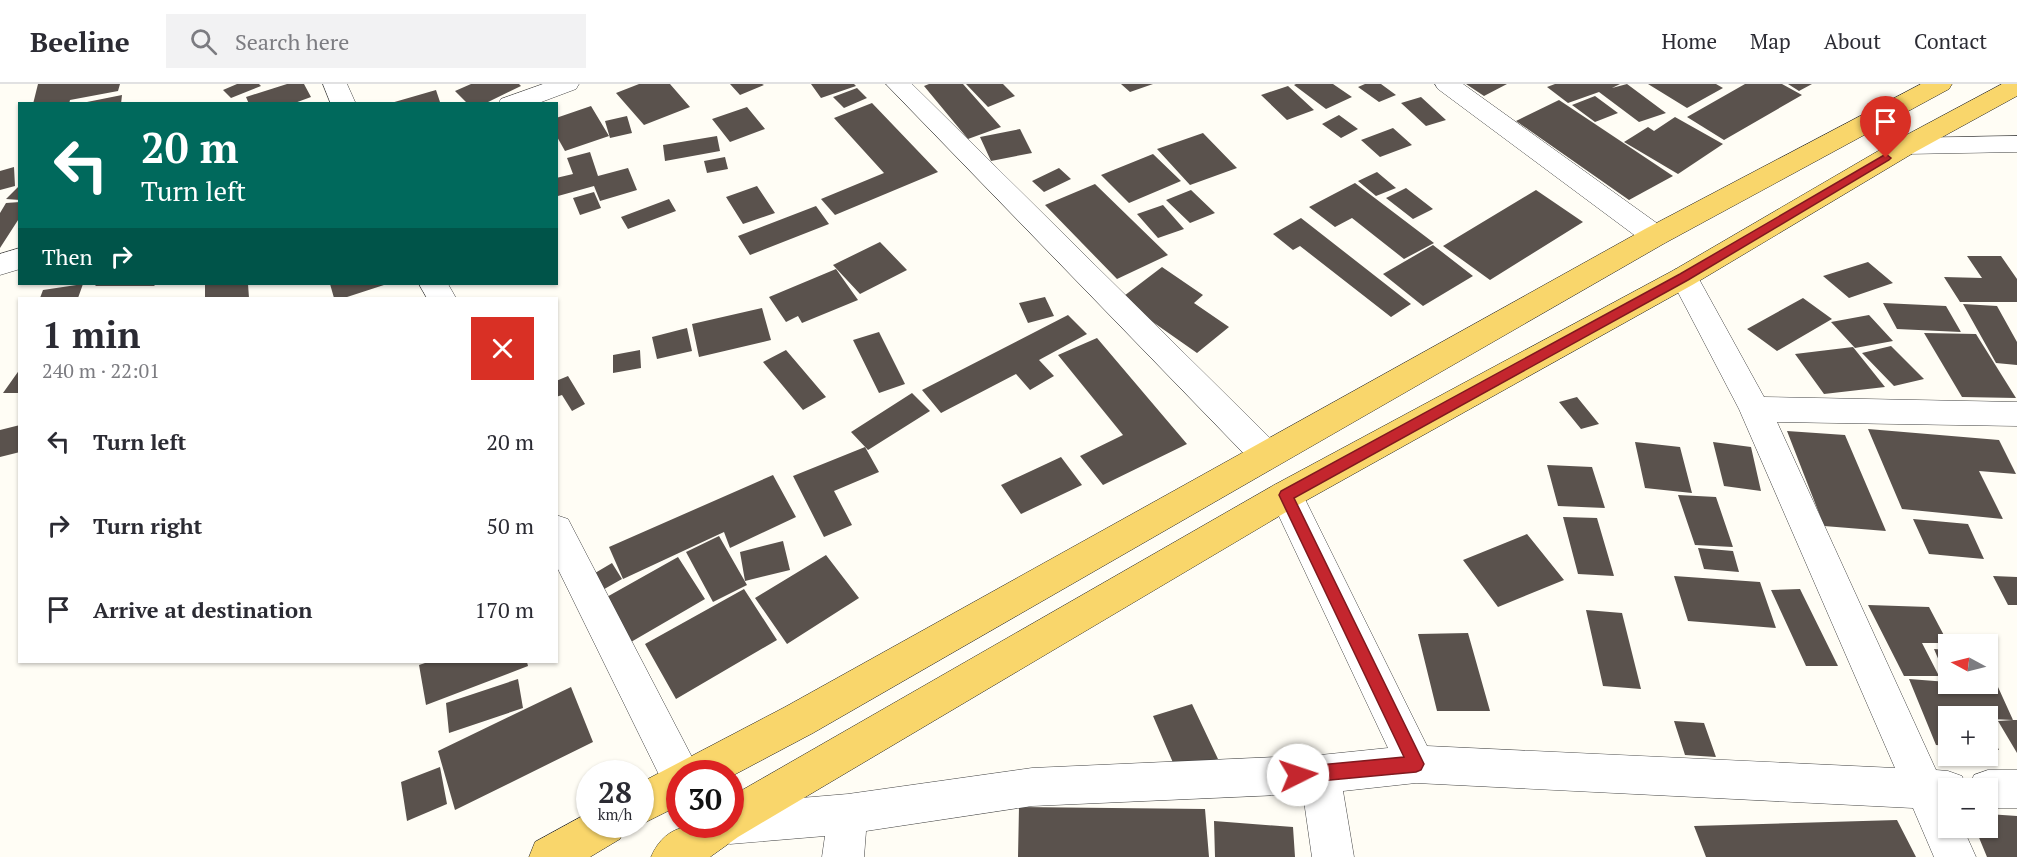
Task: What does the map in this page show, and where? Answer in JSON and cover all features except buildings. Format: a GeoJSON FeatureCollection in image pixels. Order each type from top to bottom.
{"type":"FeatureCollection","features":[{"type":"Feature","properties":{"kind":"main road"},"geometry":{"type":"LineString","coordinates":[[723,760],[799,720],[1655,236],[1940,84]]}},
{"type":"Feature","properties":{"kind":"main road"},"geometry":{"type":"LineString","coordinates":[[744,814],[1286,495],[1684,277],[1906,146],[2017,86]]}},
{"type":"Feature","properties":{"kind":"main road"},"geometry":{"type":"LineString","coordinates":[[550,857],[583,838]]}},
{"type":"Feature","properties":{"kind":"main road"},"geometry":{"type":"LineString","coordinates":[[672,857],[702,838]]}},
{"type":"Feature","properties":{"kind":"street"},"geometry":{"type":"LineString","coordinates":[[335,84],[343,102]]}},
{"type":"Feature","properties":{"kind":"street"},"geometry":{"type":"LineString","coordinates":[[516,102],[567,84]]}},
{"type":"Feature","properties":{"kind":"street"},"geometry":{"type":"LineString","coordinates":[[898,84],[1266,455]]}},
{"type":"Feature","properties":{"kind":"street"},"geometry":{"type":"LineString","coordinates":[[1447,84],[1655,236]]}},
{"type":"Feature","properties":{"kind":"street"},"geometry":{"type":"LineString","coordinates":[[1906,146],[2007,145],[2017,171]]}},
{"type":"Feature","properties":{"kind":"street"},"geometry":{"type":"LineString","coordinates":[[0,265],[18,259]]}},
{"type":"Feature","properties":{"kind":"street"},"geometry":{"type":"LineString","coordinates":[[1684,277],[1755,409],[1936,790],[1954,857]]}},
{"type":"Feature","properties":{"kind":"street"},"geometry":{"type":"LineString","coordinates":[[1755,409],[2017,414]]}},
{"type":"Feature","properties":{"kind":"street"},"geometry":{"type":"LineString","coordinates":[[1286,495],[1416,764]]}},
{"type":"Feature","properties":{"kind":"street"},"geometry":{"type":"LineString","coordinates":[[558,533],[672,760]]}},
{"type":"Feature","properties":{"kind":"street"},"geometry":{"type":"LineString","coordinates":[[744,821],[848,814],[1032,787],[1320,774],[1416,764],[1936,790]]}},
{"type":"Feature","properties":{"kind":"street"},"geometry":{"type":"LineString","coordinates":[[1320,774],[1333,857]]}},
{"type":"Feature","properties":{"kind":"street"},"geometry":{"type":"LineString","coordinates":[[1998,789],[2017,789]]}},
{"type":"Feature","properties":{"kind":"street"},"geometry":{"type":"LineString","coordinates":[[843,857],[848,814]]}},
{"type":"Feature","properties":{"kind":"route"},"geometry":{"type":"LineString","coordinates":[[1298,775],[1416,764],[1286,495],[1684,277],[1886,158]]}}]}
